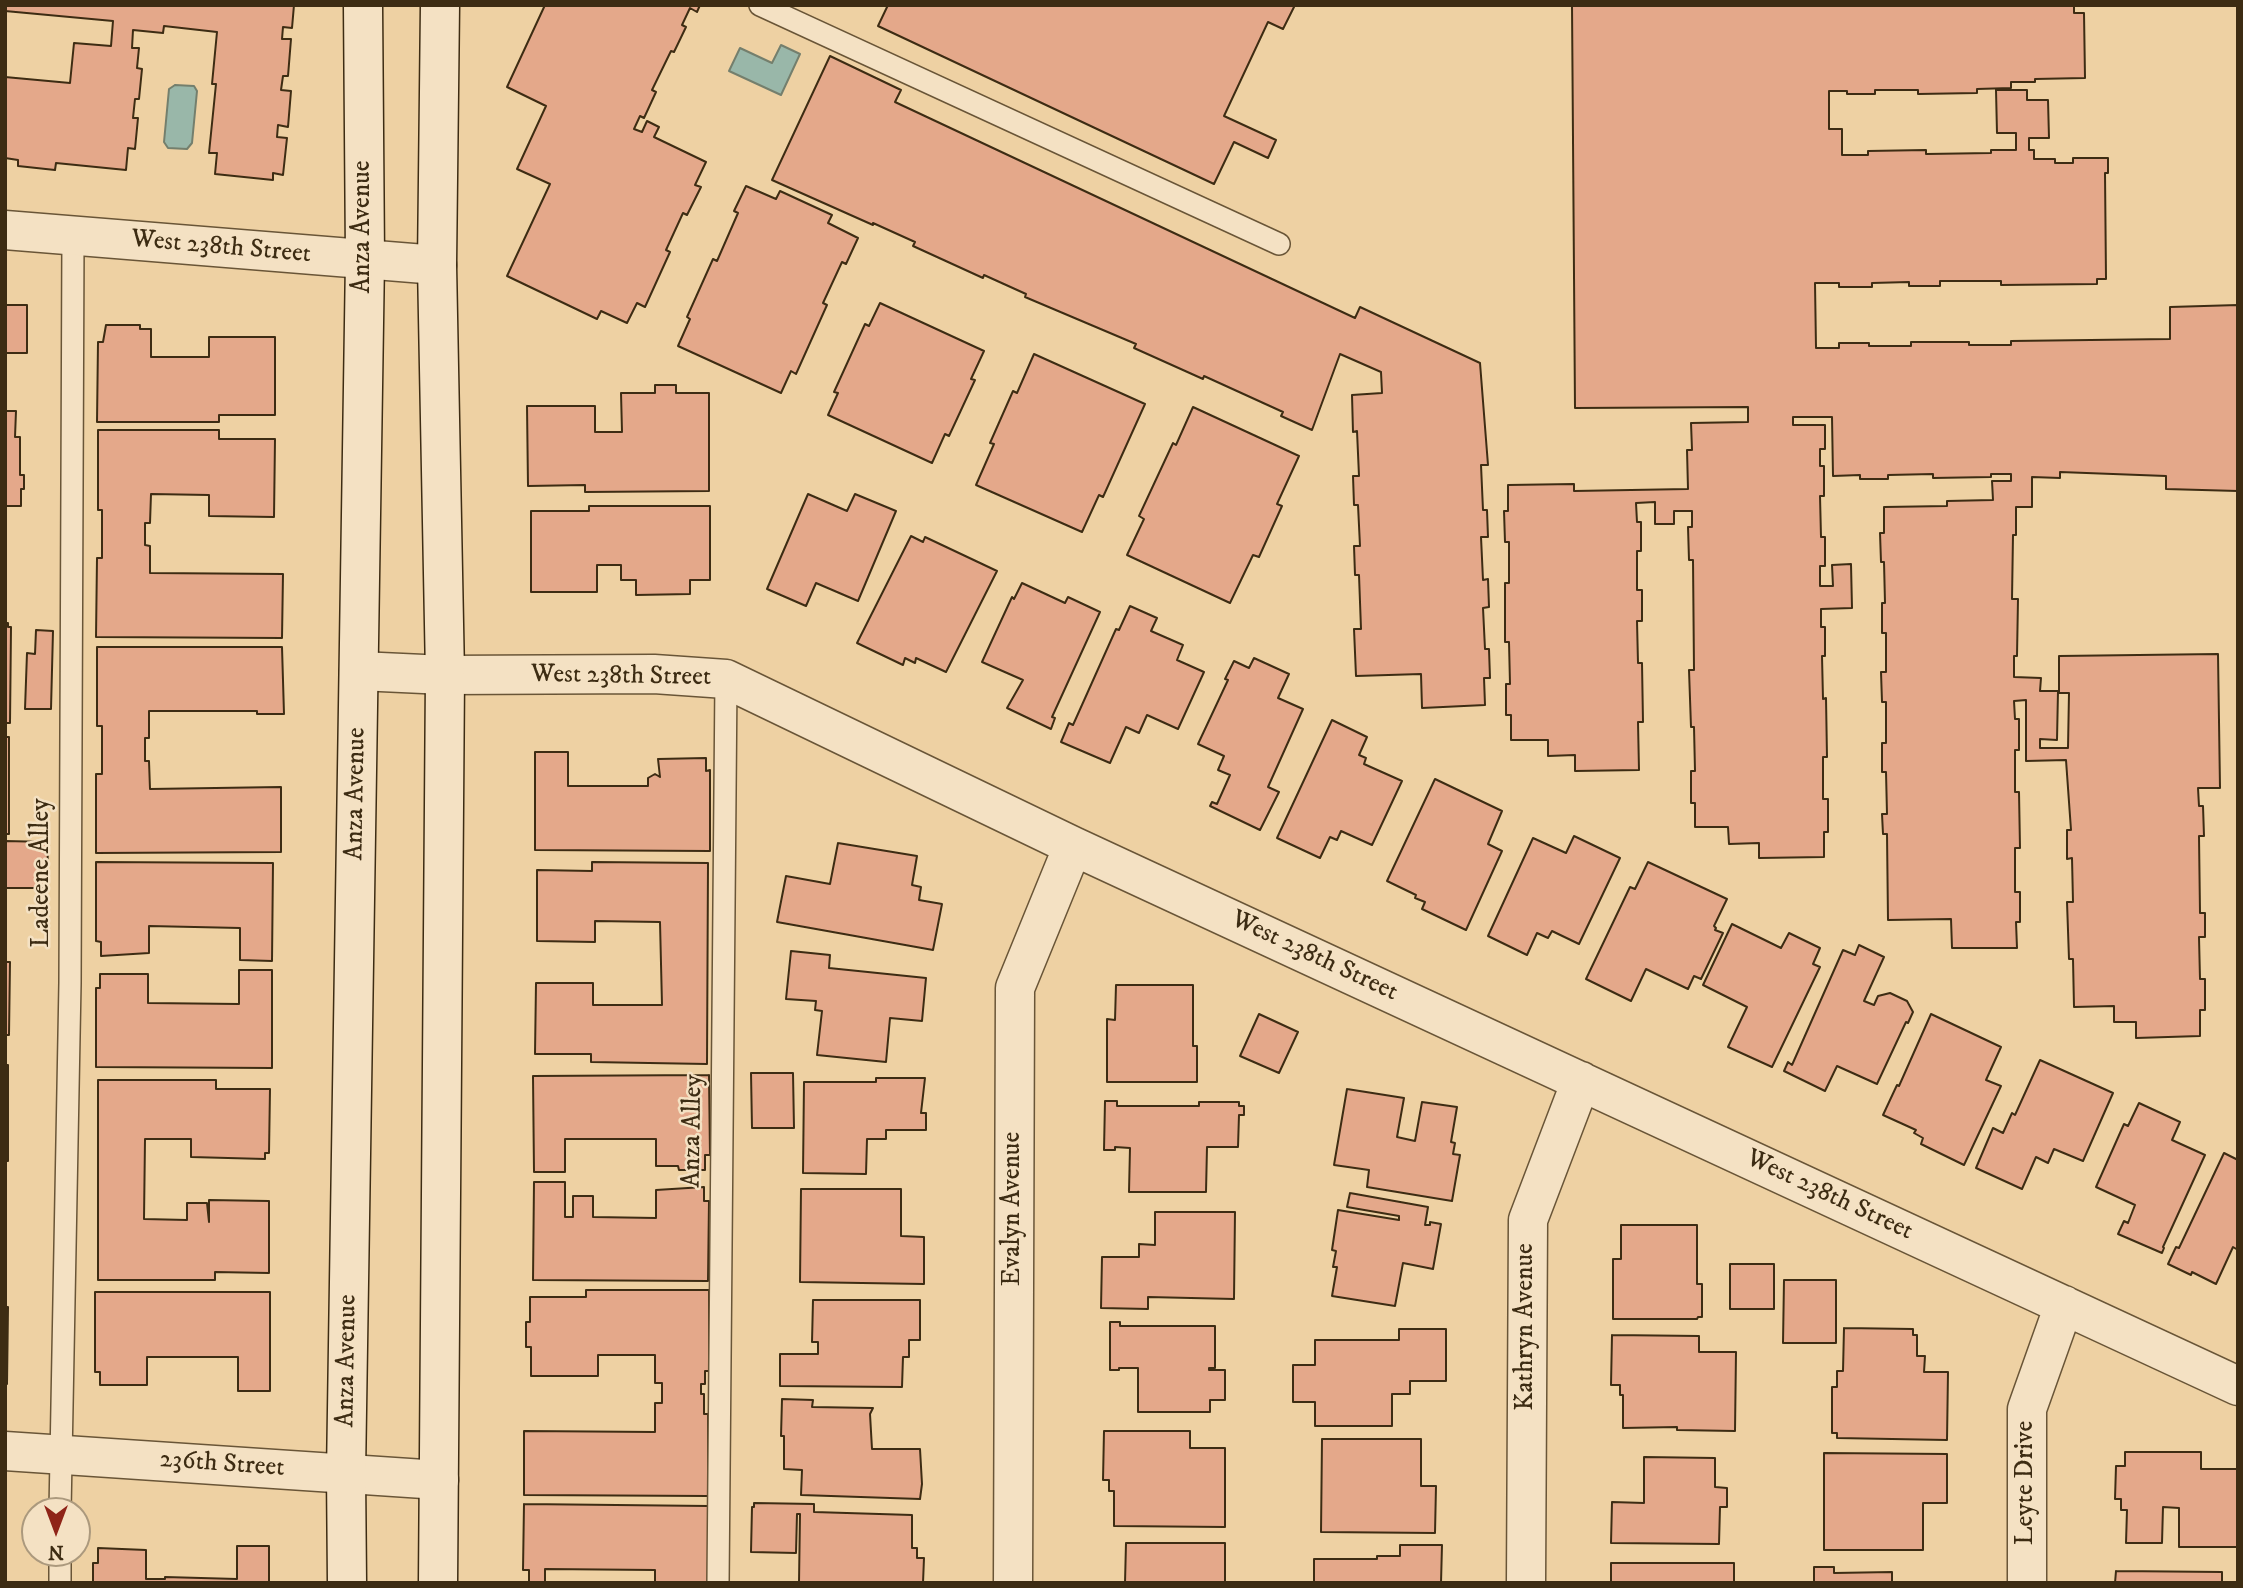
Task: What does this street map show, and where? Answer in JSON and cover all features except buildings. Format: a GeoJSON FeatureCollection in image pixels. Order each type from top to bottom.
{"type":"FeatureCollection","features":[{"type":"Feature","properties":{"kind":"street","name":"Anza Avenue"},"geometry":{"type":"LineString","coordinates":[[347,1583],[346,1473],[365,259],[363,5]]}},
{"type":"Feature","properties":{"kind":"street"},"geometry":{"type":"LineString","coordinates":[[439,1583],[445,675],[437,265],[440,5]]}},
{"type":"Feature","properties":{"kind":"street","name":"West 238th Street"},"geometry":{"type":"LineString","coordinates":[[5,230],[437,265]]}},
{"type":"Feature","properties":{"kind":"street","name":"West 238th Street"},"geometry":{"type":"LineString","coordinates":[[359,671],[445,675],[654,674],[726,679],[1073,846],[2238,1386]]}},
{"type":"Feature","properties":{"kind":"street","name":"Evalyn Avenue"},"geometry":{"type":"LineString","coordinates":[[1013,1583],[1015,988],[1073,846]]}},
{"type":"Feature","properties":{"kind":"street","name":"Kathryn Avenue"},"geometry":{"type":"LineString","coordinates":[[1526,1583],[1528,1220],[1581,1081]]}},
{"type":"Feature","properties":{"kind":"street","name":"Leyte Drive"},"geometry":{"type":"LineString","coordinates":[[2027,1583],[2027,1409],[2064,1305]]}},
{"type":"Feature","properties":{"kind":"street","name":"236th Street"},"geometry":{"type":"LineString","coordinates":[[5,1451],[439,1479]]}},
{"type":"Feature","properties":{"kind":"lane"},"geometry":{"type":"LineString","coordinates":[[760,5],[1279,244]]}},
{"type":"Feature","properties":{"kind":"lane","name":"Ladeene Alley"},"geometry":{"type":"LineString","coordinates":[[61,1497],[70,984],[73,236]]}},
{"type":"Feature","properties":{"kind":"lane","name":"Anza Alley"},"geometry":{"type":"LineString","coordinates":[[718,1583],[726,679]]}},
{"type":"Feature","properties":{"kind":"shaded area"},"geometry":{"type":"Polygon","coordinates":[[[781,45],[800,54],[781,95],[729,71],[740,48],[772,63],[781,45]]]}},
{"type":"Feature","properties":{"kind":"shaded area"},"geometry":{"type":"Polygon","coordinates":[[[175,85],[194,86],[197,91],[192,143],[187,149],[168,148],[164,142],[169,89],[175,85]]]}}]}
